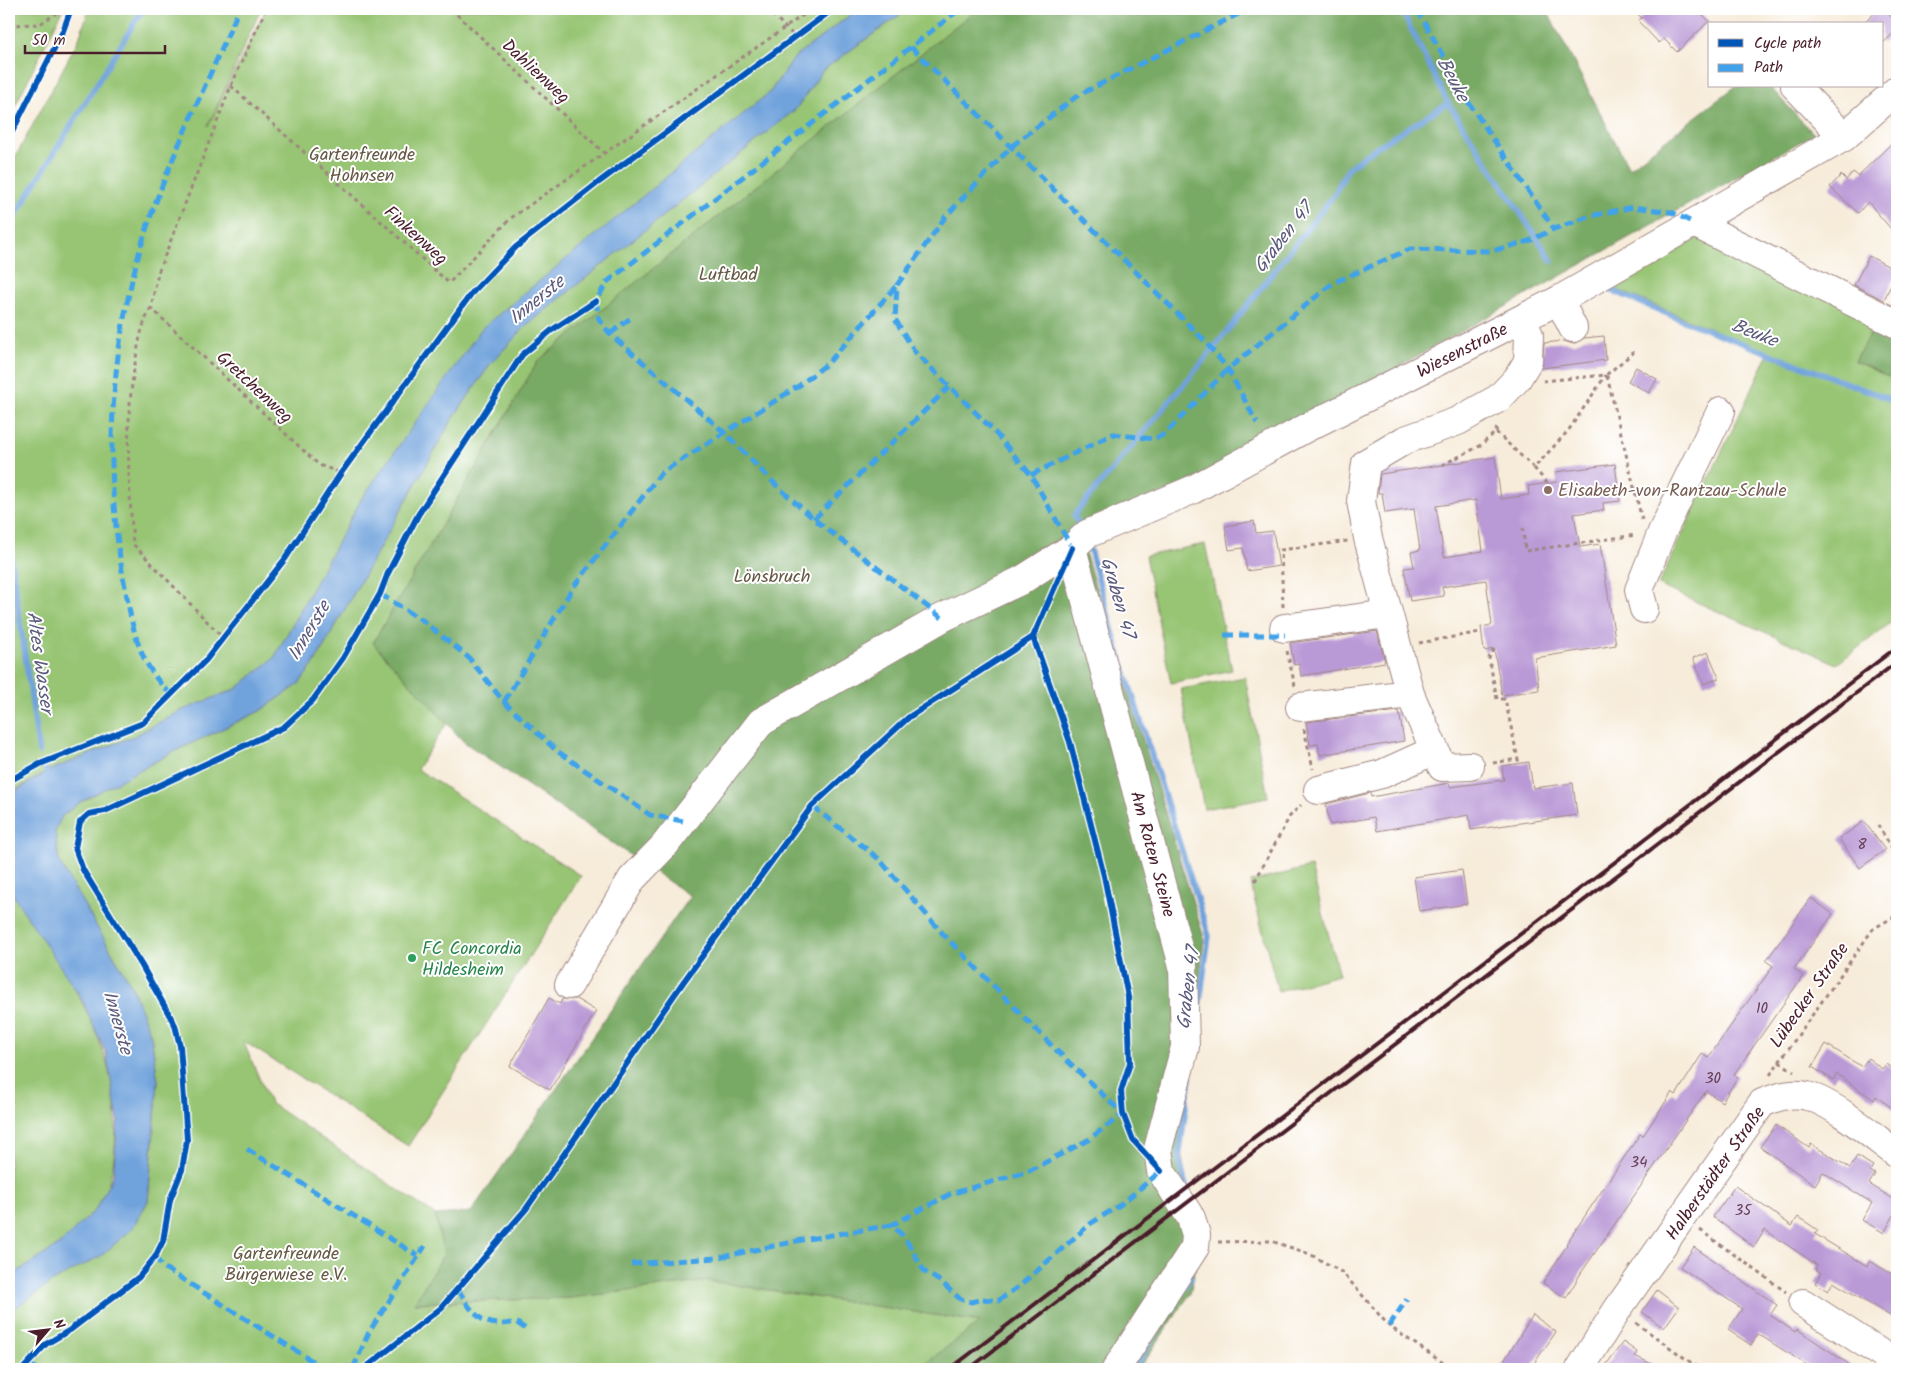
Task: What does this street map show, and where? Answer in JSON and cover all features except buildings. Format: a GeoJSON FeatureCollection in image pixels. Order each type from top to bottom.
{"type":"FeatureCollection","features":[{"type":"Feature","properties":{"kind":"street"},"geometry":{"type":"LineString","coordinates":[[1797,88],[1844,137]]}},
{"type":"Feature","properties":{"kind":"street","name":"Wiesenstraße"},"geometry":{"type":"LineString","coordinates":[[569,985],[632,879],[664,846],[761,722],[942,618],[1022,580],[1072,548],[1086,534],[1192,490],[1306,428],[1559,300],[1844,137],[1897,90]]}},
{"type":"Feature","properties":{"kind":"street"},"geometry":{"type":"LineString","coordinates":[[1694,222],[1897,324]]}},
{"type":"Feature","properties":{"kind":"street"},"geometry":{"type":"LineString","coordinates":[[1559,300],[1573,328]]}},
{"type":"Feature","properties":{"kind":"street"},"geometry":{"type":"LineString","coordinates":[[1470,766],[1442,767],[1410,694],[1368,538],[1361,501],[1366,463],[1405,440],[1458,421],[1508,388],[1528,361],[1529,335],[1522,320]]}},
{"type":"Feature","properties":{"kind":"street"},"geometry":{"type":"LineString","coordinates":[[1644,609],[1640,590],[1654,533],[1721,411]]}},
{"type":"Feature","properties":{"kind":"street","name":"Am Roten Steine"},"geometry":{"type":"LineString","coordinates":[[1072,548],[1183,966],[1185,1047],[1158,1149],[1161,1171],[1191,1218],[1196,1235],[1196,1247],[1116,1369]]}},
{"type":"Feature","properties":{"kind":"street"},"geometry":{"type":"LineString","coordinates":[[1284,628],[1388,614]]}},
{"type":"Feature","properties":{"kind":"street"},"geometry":{"type":"LineString","coordinates":[[1300,707],[1410,694]]}},
{"type":"Feature","properties":{"kind":"street"},"geometry":{"type":"LineString","coordinates":[[1318,790],[1382,774],[1435,750]]}},
{"type":"Feature","properties":{"kind":"street","name":"Halberstädter Straße"},"geometry":{"type":"LineString","coordinates":[[1580,1369],[1617,1310],[1762,1103],[1778,1096],[1807,1096],[1831,1107],[1897,1154]]}},
{"type":"Feature","properties":{"kind":"street"},"geometry":{"type":"LineString","coordinates":[[1803,1303],[1897,1364]]}},
{"type":"Feature","properties":{"kind":"path"},"geometry":{"type":"LineString","coordinates":[[9,24],[40,24],[63,9]]}},
{"type":"Feature","properties":{"kind":"path"},"geometry":{"type":"LineString","coordinates":[[223,638],[133,544],[127,448],[131,385],[142,322],[151,308],[158,273],[231,86],[266,9]]}},
{"type":"Feature","properties":{"kind":"path"},"geometry":{"type":"LineString","coordinates":[[766,9],[795,37]]}},
{"type":"Feature","properties":{"kind":"path"},"geometry":{"type":"LineString","coordinates":[[604,153],[812,9]]}},
{"type":"Feature","properties":{"kind":"path"},"geometry":{"type":"LineString","coordinates":[[1534,468],[1568,431],[1606,375],[1634,352]]}},
{"type":"Feature","properties":{"kind":"path"},"geometry":{"type":"LineString","coordinates":[[1442,465],[1478,447],[1496,432],[1508,388],[1534,382],[1606,375]]}},
{"type":"Feature","properties":{"kind":"path"},"geometry":{"type":"LineString","coordinates":[[1523,528],[1525,551],[1654,533],[1606,375]]}},
{"type":"Feature","properties":{"kind":"path"},"geometry":{"type":"LineString","coordinates":[[1496,432],[1548,484]]}},
{"type":"Feature","properties":{"kind":"path"},"geometry":{"type":"LineString","coordinates":[[1281,550],[1368,538]]}},
{"type":"Feature","properties":{"kind":"path"},"geometry":{"type":"LineString","coordinates":[[1397,647],[1481,632]]}},
{"type":"Feature","properties":{"kind":"path"},"geometry":{"type":"LineString","coordinates":[[1494,649],[1489,658],[1497,699],[1505,699],[1518,764]]}},
{"type":"Feature","properties":{"kind":"path"},"geometry":{"type":"LineString","coordinates":[[1878,825],[1897,857]]}},
{"type":"Feature","properties":{"kind":"path"},"geometry":{"type":"LineString","coordinates":[[1683,1218],[1803,1303]]}},
{"type":"Feature","properties":{"kind":"path"},"geometry":{"type":"LineString","coordinates":[[1217,1242],[1272,1241],[1310,1254],[1343,1273],[1389,1326],[1452,1369]]}},
{"type":"Feature","properties":{"kind":"path"},"geometry":{"type":"LineString","coordinates":[[1617,1310],[1700,1369]]}},
{"type":"Feature","properties":{"kind":"green space"},"geometry":{"type":"Polygon","coordinates":[[[9,9],[63,9],[9,118],[9,9]]]}},
{"type":"Feature","properties":{"kind":"green space","name":"Gartenfreunde Hohnsen"},"geometry":{"type":"Polygon","coordinates":[[[89,9],[261,9],[208,126],[266,9],[858,9],[795,57],[770,92],[663,180],[411,429],[362,498],[274,658],[236,689],[183,710],[134,736],[48,771],[9,794],[9,169],[79,39],[89,9]]]}},
{"type":"Feature","properties":{"kind":"green space","name":"Gartenfreunde Bürgerwiese e.V."},"geometry":{"type":"Polygon","coordinates":[[[908,9],[977,9],[538,361],[373,643],[447,723],[417,769],[581,876],[408,1146],[243,1041],[270,1103],[435,1215],[444,1254],[414,1303],[570,1298],[709,1281],[981,1322],[918,1369],[9,1369],[9,1312],[55,1280],[101,1255],[132,1229],[148,1201],[158,1081],[151,1036],[131,985],[59,862],[55,831],[62,816],[82,801],[173,752],[260,711],[298,685],[314,664],[450,423],[491,363],[526,326],[796,109],[823,70],[908,9]]]}},
{"type":"Feature","properties":{"kind":"green space","name":"Lönsbruch"},"geometry":{"type":"Polygon","coordinates":[[[977,9],[1546,9],[1629,168],[1733,88],[1771,88],[1814,134],[1205,475],[1078,530],[1204,938],[1181,1150],[1185,1176],[1202,1235],[1190,1294],[1141,1366],[1137,1369],[918,1369],[980,1322],[709,1281],[570,1298],[414,1303],[444,1254],[435,1215],[471,1212],[690,896],[464,742],[373,643],[538,361],[977,9]]]}},
{"type":"Feature","properties":{"kind":"green space"},"geometry":{"type":"Polygon","coordinates":[[[1690,230],[1877,320],[1855,361],[1897,381],[1897,618],[1837,664],[1658,585],[1769,353],[1601,283],[1690,230]]]}},
{"type":"Feature","properties":{"kind":"green space"},"geometry":{"type":"Polygon","coordinates":[[[1877,320],[1897,329],[1897,381],[1855,361],[1877,320]]]}},
{"type":"Feature","properties":{"kind":"green space"},"geometry":{"type":"Polygon","coordinates":[[[1205,544],[1232,670],[1171,683],[1145,556],[1205,544]]]}},
{"type":"Feature","properties":{"kind":"green space"},"geometry":{"type":"Polygon","coordinates":[[[1245,677],[1268,797],[1204,809],[1181,689],[1245,677]]]}},
{"type":"Feature","properties":{"kind":"green space"},"geometry":{"type":"Polygon","coordinates":[[[1311,867],[1339,975],[1278,991],[1250,882],[1311,867]]]}},
{"type":"Feature","properties":{"kind":"green space"},"geometry":{"type":"Polygon","coordinates":[[[9,889],[69,978],[100,1042],[110,1075],[115,1110],[115,1146],[110,1179],[104,1195],[87,1220],[44,1255],[9,1277],[9,889]]]}},
{"type":"Feature","properties":{"kind":"water","name":"Innerste"},"geometry":{"type":"Polygon","coordinates":[[[858,9],[908,9],[823,70],[796,109],[526,326],[491,363],[450,423],[314,664],[298,685],[260,711],[173,752],[82,801],[62,816],[55,831],[59,862],[131,985],[151,1036],[158,1081],[148,1201],[132,1229],[101,1256],[55,1280],[9,1312],[9,1277],[59,1245],[95,1210],[113,1176],[118,1120],[106,1053],[81,998],[9,889],[9,795],[48,771],[134,736],[183,710],[236,689],[274,658],[362,498],[482,328],[770,92],[795,57],[858,9]]]}},
{"type":"Feature","properties":{"kind":"waterway","name":"Altes Wasser"},"geometry":{"type":"LineString","coordinates":[[9,226],[143,9]]}},
{"type":"Feature","properties":{"kind":"waterway","name":"Beuke"},"geometry":{"type":"LineString","coordinates":[[1401,9],[1448,103],[1552,261]]}},
{"type":"Feature","properties":{"kind":"waterway","name":"Graben 47"},"geometry":{"type":"LineString","coordinates":[[1081,529],[1074,515],[1210,353],[1334,195],[1348,168],[1375,148],[1448,103]]}},
{"type":"Feature","properties":{"kind":"waterway","name":"Beuke"},"geometry":{"type":"LineString","coordinates":[[1604,287],[1684,321],[1897,402]]}},
{"type":"Feature","properties":{"kind":"waterway","name":"Altes Wasser"},"geometry":{"type":"LineString","coordinates":[[9,546],[39,752]]}},
{"type":"Feature","properties":{"kind":"waterway","name":"Graben 47"},"geometry":{"type":"LineString","coordinates":[[1089,546],[1115,639],[1209,936],[1197,1024]]}},
{"type":"Feature","properties":{"kind":"waterway","name":"Altes Wasser"},"geometry":{"type":"LineString","coordinates":[[45,768],[50,778]]}},
{"type":"Feature","properties":{"kind":"waterway","name":"Graben 47"},"geometry":{"type":"LineString","coordinates":[[1187,1190],[1179,1158],[1190,1078]]}},
{"type":"Feature","properties":{"kind":"waterway","name":"Graben 47"},"geometry":{"type":"LineString","coordinates":[[1134,1369],[1191,1277]]}},
{"type":"Feature","properties":{"kind":"railway"},"geometry":{"type":"LineString","coordinates":[[950,1369],[1897,647]]}},
{"type":"Feature","properties":{"kind":"railway"},"geometry":{"type":"LineString","coordinates":[[969,1369],[1897,662]]}},
{"type":"Feature","properties":{"kind":"marked path"},"geometry":{"type":"LineString","coordinates":[[172,695],[150,669],[137,640],[129,609],[117,532],[113,487],[114,397],[126,308],[136,264],[149,221],[181,141],[239,9]]}},
{"type":"Feature","properties":{"kind":"marked path"},"geometry":{"type":"LineString","coordinates":[[942,618],[814,519],[777,486],[724,432],[610,334],[599,319],[596,301],[607,282],[960,9]]}},
{"type":"Feature","properties":{"kind":"marked path"},"geometry":{"type":"LineString","coordinates":[[1070,552],[1072,548],[1031,475],[992,429],[915,352],[895,319],[897,285],[946,216],[1012,146],[1077,96],[1248,9]]}},
{"type":"Feature","properties":{"kind":"marked path"},"geometry":{"type":"LineString","coordinates":[[1417,9],[1469,103],[1554,229]]}},
{"type":"Feature","properties":{"kind":"marked path"},"geometry":{"type":"LineString","coordinates":[[911,47],[1203,339],[1228,369],[1257,423]]}},
{"type":"Feature","properties":{"kind":"marked path"},"geometry":{"type":"LineString","coordinates":[[1031,475],[1113,434],[1154,439],[1165,434],[1228,369],[1333,283],[1410,249],[1492,251],[1529,241],[1554,229],[1591,216],[1633,207],[1671,212],[1694,223]]}},
{"type":"Feature","properties":{"kind":"marked path"},"geometry":{"type":"LineString","coordinates":[[504,702],[572,589],[661,473],[800,385],[829,362],[897,285]]}},
{"type":"Feature","properties":{"kind":"marked path"},"geometry":{"type":"LineString","coordinates":[[610,334],[633,316]]}},
{"type":"Feature","properties":{"kind":"marked path"},"geometry":{"type":"LineString","coordinates":[[814,519],[949,387]]}},
{"type":"Feature","properties":{"kind":"marked path"},"geometry":{"type":"LineString","coordinates":[[380,594],[422,620],[469,658],[504,702],[557,751],[650,815],[683,821]]}},
{"type":"Feature","properties":{"kind":"marked path"},"geometry":{"type":"LineString","coordinates":[[1224,635],[1285,635]]}},
{"type":"Feature","properties":{"kind":"marked path"},"geometry":{"type":"LineString","coordinates":[[812,806],[879,859],[943,934],[1053,1047],[1123,1114],[1088,1140],[1029,1171],[950,1194],[892,1225]]}},
{"type":"Feature","properties":{"kind":"marked path"},"geometry":{"type":"LineString","coordinates":[[247,1149],[418,1256]]}},
{"type":"Feature","properties":{"kind":"marked path"},"geometry":{"type":"LineString","coordinates":[[631,1264],[716,1258],[802,1240],[892,1225],[905,1238],[924,1271],[941,1282],[959,1298],[971,1302],[982,1299],[998,1301],[1022,1284],[1090,1224],[1120,1205],[1161,1171],[1159,1169]]}},
{"type":"Feature","properties":{"kind":"marked path"},"geometry":{"type":"LineString","coordinates":[[353,1369],[369,1332],[425,1246]]}},
{"type":"Feature","properties":{"kind":"marked path"},"geometry":{"type":"LineString","coordinates":[[155,1257],[163,1267],[325,1369]]}},
{"type":"Feature","properties":{"kind":"marked path"},"geometry":{"type":"LineString","coordinates":[[458,1289],[469,1306],[481,1318],[496,1324],[516,1322],[527,1330]]}},
{"type":"Feature","properties":{"kind":"marked path"},"geometry":{"type":"LineString","coordinates":[[1389,1326],[1407,1299]]}},
{"type":"Feature","properties":{"kind":"marked path"},"geometry":{"type":"LineString","coordinates":[[27,1364],[38,1369]]}},
{"type":"Feature","properties":{"kind":"cycle path"},"geometry":{"type":"LineString","coordinates":[[9,138],[63,31],[71,9]]}},
{"type":"Feature","properties":{"kind":"cycle path"},"geometry":{"type":"LineString","coordinates":[[9,781],[40,764],[143,723],[206,660],[285,559],[341,473],[471,294],[516,247],[599,182],[833,9]]}},
{"type":"Feature","properties":{"kind":"cycle path"},"geometry":{"type":"LineString","coordinates":[[23,1369],[46,1344],[70,1330],[139,1277],[155,1257],[163,1241],[170,1200],[182,1170],[187,1140],[180,1046],[175,1025],[142,966],[83,870],[75,848],[80,822],[89,814],[105,811],[284,727],[313,700],[343,658],[380,594],[388,573],[418,515],[522,355],[552,330],[596,301]]}},
{"type":"Feature","properties":{"kind":"cycle path"},"geometry":{"type":"LineString","coordinates":[[364,1369],[441,1308],[526,1209],[684,981],[812,806],[909,717],[1033,637],[1072,548]]}},
{"type":"Feature","properties":{"kind":"cycle path"},"geometry":{"type":"LineString","coordinates":[[1033,637],[1070,742],[1104,876],[1128,997],[1130,1063],[1121,1091],[1123,1114],[1133,1140],[1161,1171]]}},
{"type":"Feature","properties":{"kind":"place","name":"Elisabeth-von-Rantzau-Schule"},"geometry":{"type":"Point","coordinates":[1548,490]}},
{"type":"Feature","properties":{"kind":"place","name":"FC Concordia Hildesheim"},"geometry":{"type":"Point","coordinates":[412,958]}},
{"type":"Feature","properties":{"kind":"park label","name":"Luftbad"},"geometry":{"type":"Point","coordinates":[728,274]}}]}
